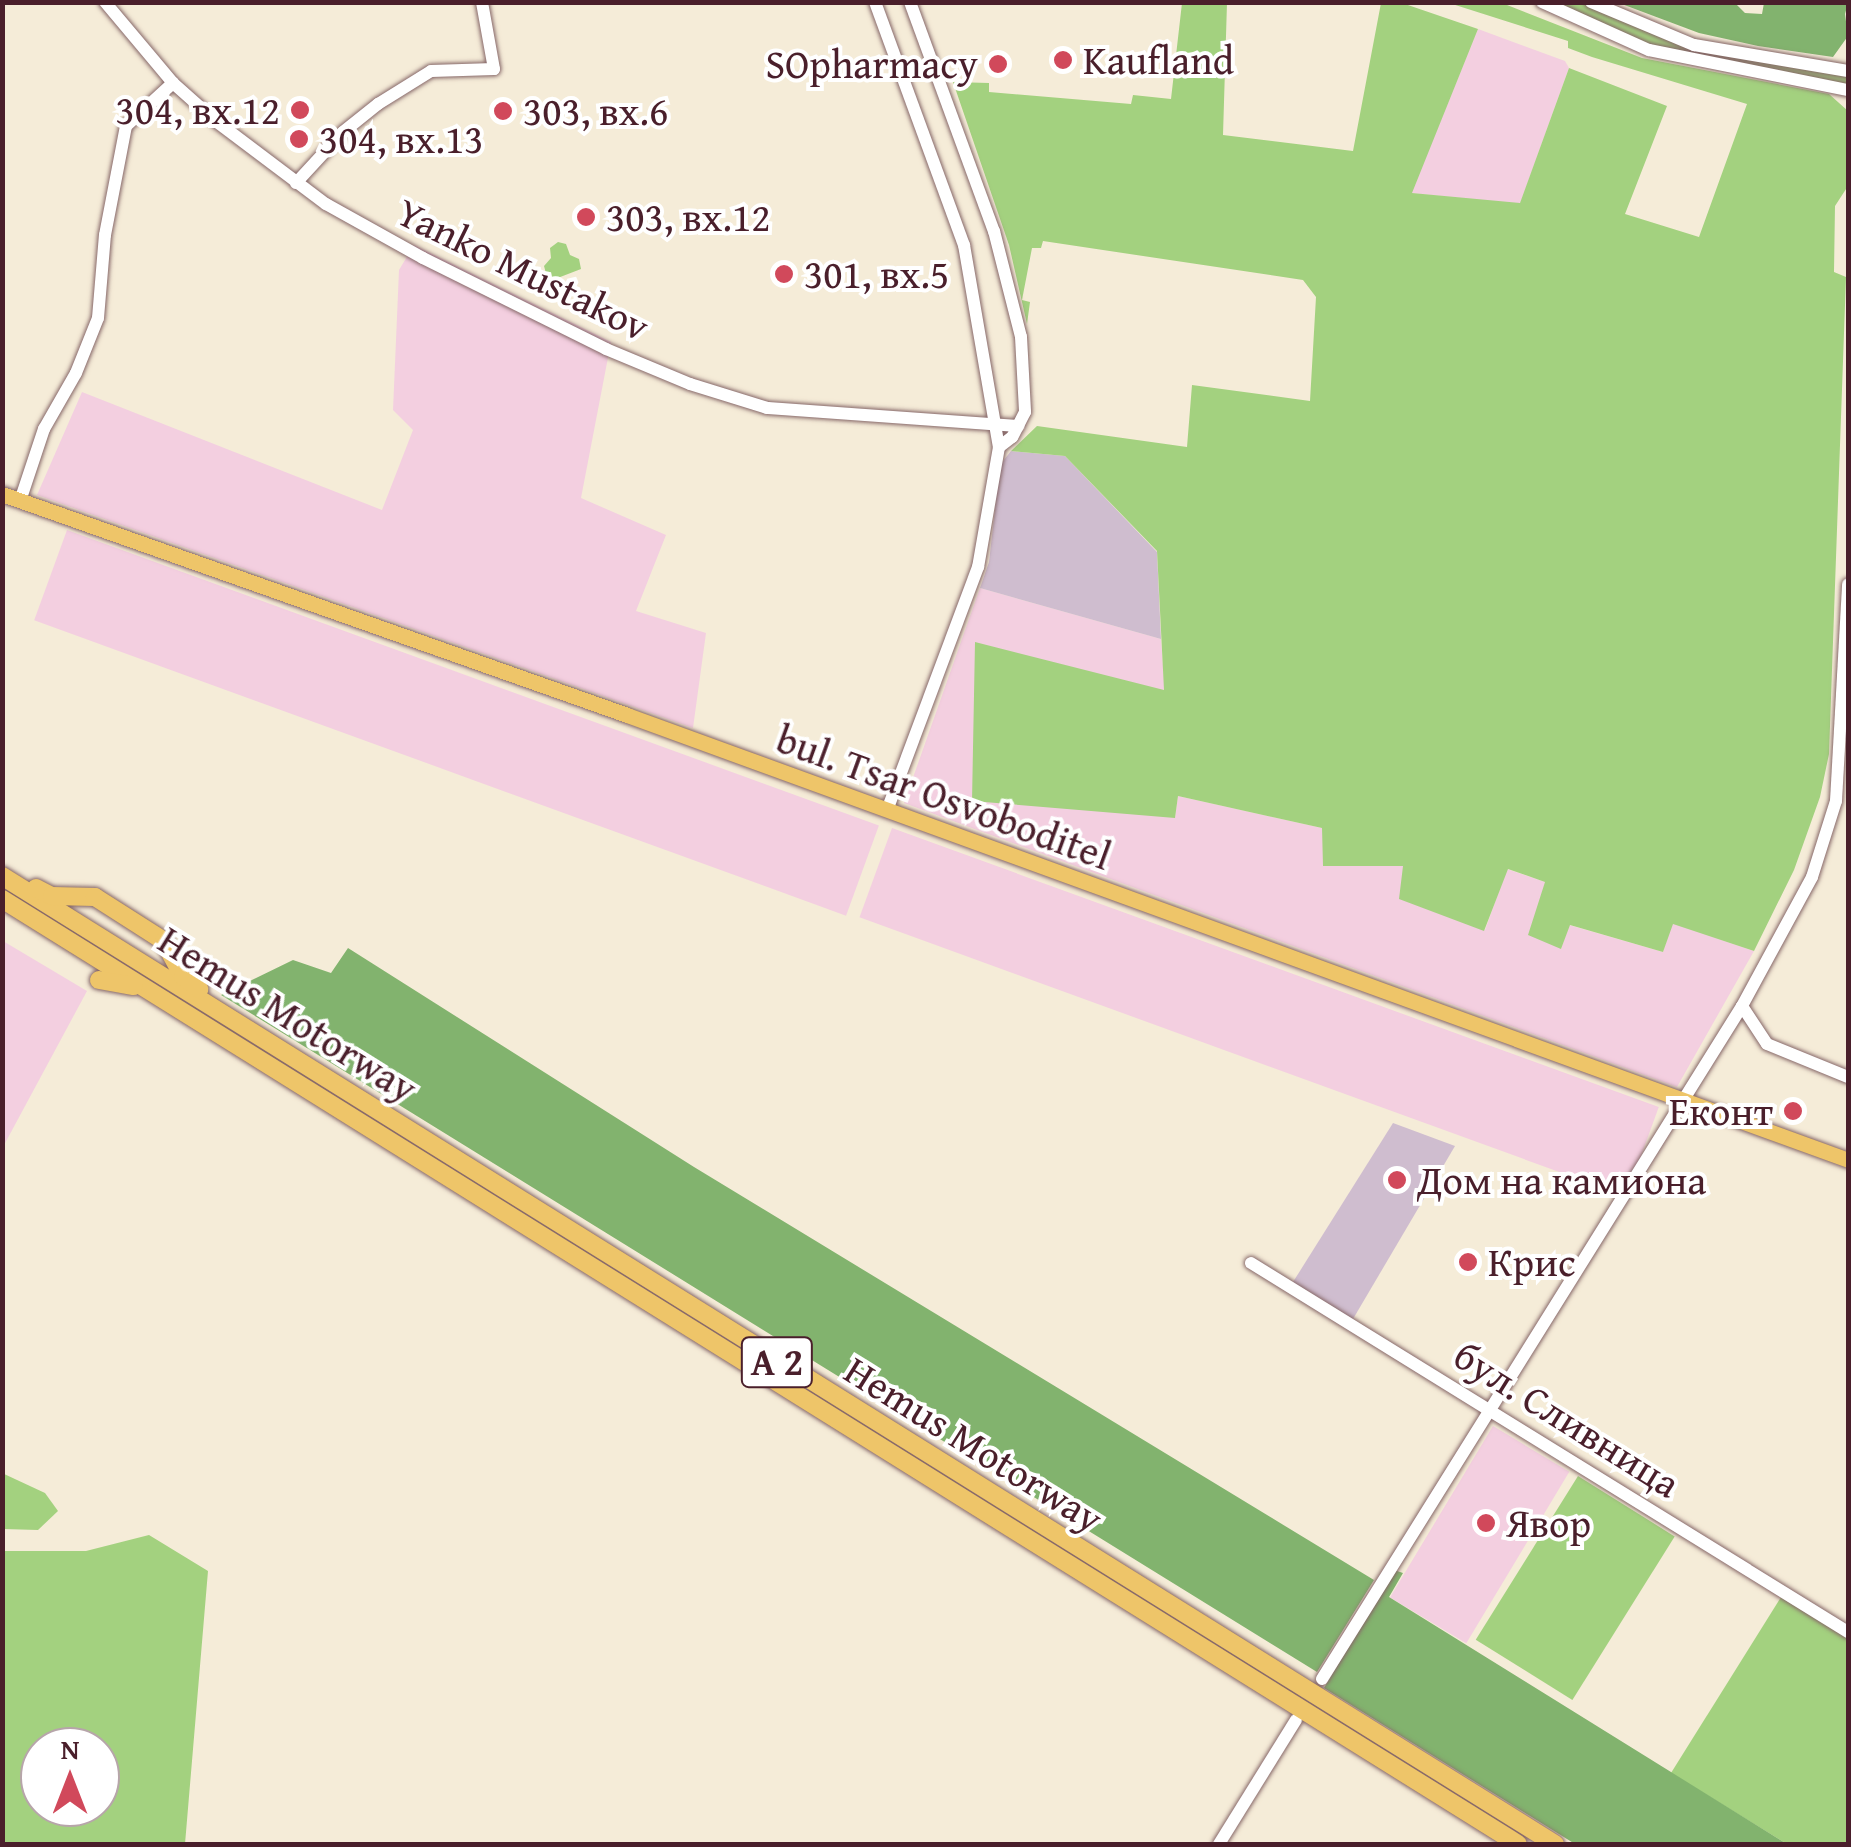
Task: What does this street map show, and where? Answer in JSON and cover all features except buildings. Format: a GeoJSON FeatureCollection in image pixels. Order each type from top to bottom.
{"type":"FeatureCollection","features":[{"type":"Feature","properties":{"kind":"highway"},"geometry":{"type":"LineString","coordinates":[[2,867],[44,894],[95,897],[164,941],[188,982],[304,1054],[311,1070]]}},
{"type":"Feature","properties":{"kind":"highway","name":"Hemus Motorway"},"geometry":{"type":"LineString","coordinates":[[2,876],[1554,1844]]}},
{"type":"Feature","properties":{"kind":"highway","name":"Hemus Motorway"},"geometry":{"type":"LineString","coordinates":[[2,899],[1518,1844]]}},
{"type":"Feature","properties":{"kind":"highway"},"geometry":{"type":"LineString","coordinates":[[100,980],[150,990]]}},
{"type":"Feature","properties":{"kind":"main road","name":"bul. Tsar Osvoboditel"},"geometry":{"type":"LineString","coordinates":[[2,484],[14,496],[1848,1160]]}},
{"type":"Feature","properties":{"kind":"street","name":"Yanko Mustakov"},"geometry":{"type":"LineString","coordinates":[[105,2],[173,83],[296,183],[423,258],[606,349],[690,384],[767,408],[1018,426]]}},
{"type":"Feature","properties":{"kind":"street"},"geometry":{"type":"LineString","coordinates":[[296,183],[343,132],[432,71],[494,69],[482,2]]}},
{"type":"Feature","properties":{"kind":"street"},"geometry":{"type":"LineString","coordinates":[[876,2],[964,244],[990,380],[992,426],[999,448],[978,567],[887,811]]}},
{"type":"Feature","properties":{"kind":"street"},"geometry":{"type":"LineString","coordinates":[[910,2],[994,231],[1021,337],[1025,412],[999,448]]}},
{"type":"Feature","properties":{"kind":"street"},"geometry":{"type":"LineString","coordinates":[[1542,2],[1650,50],[1848,90]]}},
{"type":"Feature","properties":{"kind":"street"},"geometry":{"type":"LineString","coordinates":[[1591,2],[1694,45],[1848,71]]}},
{"type":"Feature","properties":{"kind":"street"},"geometry":{"type":"LineString","coordinates":[[14,496],[44,428],[76,373],[98,318],[106,235],[126,126],[173,83]]}},
{"type":"Feature","properties":{"kind":"street"},"geometry":{"type":"LineString","coordinates":[[1322,1679],[1742,1006],[1812,876],[1836,802],[1848,584]]}},
{"type":"Feature","properties":{"kind":"street"},"geometry":{"type":"LineString","coordinates":[[1742,1006],[1767,1044],[1848,1077]]}},
{"type":"Feature","properties":{"kind":"street","name":"бул. Сливница"},"geometry":{"type":"LineString","coordinates":[[1251,1263],[1848,1632]]}},
{"type":"Feature","properties":{"kind":"street"},"geometry":{"type":"LineString","coordinates":[[1219,1844],[1296,1720]]}},
{"type":"Feature","properties":{"kind":"shaded area"},"geometry":{"type":"Polygon","coordinates":[[[1478,29],[1565,61],[1569,68],[1520,204],[1411,193],[1478,29]]]}},
{"type":"Feature","properties":{"kind":"shaded area"},"geometry":{"type":"Polygon","coordinates":[[[414,245],[611,342],[581,498],[666,535],[636,611],[706,633],[693,728],[37,495],[82,392],[382,510],[413,430],[393,410],[399,270],[414,245]]]}},
{"type":"Feature","properties":{"kind":"shaded area"},"geometry":{"type":"Polygon","coordinates":[[[1011,451],[1065,456],[1157,552],[1161,639],[980,588],[989,562],[1000,465],[1011,451]]]}},
{"type":"Feature","properties":{"kind":"shaded area"},"geometry":{"type":"Polygon","coordinates":[[[67,530],[879,826],[846,916],[34,620],[67,530]]]}},
{"type":"Feature","properties":{"kind":"shaded area"},"geometry":{"type":"Polygon","coordinates":[[[980,588],[1161,639],[1175,818],[1178,796],[1322,828],[1404,865],[1485,930],[1507,869],[1545,882],[1561,949],[1569,925],[1663,952],[1672,923],[1754,951],[1677,1087],[904,803],[980,588]]]}},
{"type":"Feature","properties":{"kind":"shaded area"},"geometry":{"type":"Polygon","coordinates":[[[892,828],[1659,1107],[1626,1196],[860,917],[892,828]]]}},
{"type":"Feature","properties":{"kind":"shaded area"},"geometry":{"type":"Polygon","coordinates":[[[3,941],[87,991],[3,1147],[3,941]]]}},
{"type":"Feature","properties":{"kind":"shaded area","name":"Дом на камиона"},"geometry":{"type":"Polygon","coordinates":[[[1393,1123],[1455,1146],[1353,1319],[1293,1282],[1393,1123]]]}},
{"type":"Feature","properties":{"kind":"shaded area","name":"Явор"},"geometry":{"type":"Polygon","coordinates":[[[1493,1426],[1569,1472],[1466,1643],[1390,1597],[1493,1426]]]}},
{"type":"Feature","properties":{"kind":"green space"},"geometry":{"type":"Polygon","coordinates":[[[1182,3],[1227,3],[1223,135],[1353,151],[1381,3],[1402,3],[1478,29],[1412,193],[1520,203],[1569,68],[1667,106],[1625,214],[1699,237],[1747,104],[1592,57],[1568,48],[1568,41],[1449,3],[1502,3],[1642,58],[1829,94],[1848,111],[1848,186],[1835,206],[1834,272],[1846,277],[1829,754],[1820,797],[1794,870],[1754,951],[1673,924],[1663,952],[1570,925],[1561,949],[1528,935],[1545,882],[1508,869],[1484,931],[1399,899],[1403,866],[1323,866],[1322,828],[1178,796],[1175,818],[972,801],[975,642],[1164,690],[1157,551],[1065,456],[1011,451],[1037,426],[1187,447],[1192,385],[1310,401],[1316,297],[1303,280],[1043,241],[1041,248],[1032,248],[1022,300],[1030,302],[1027,324],[1009,245],[953,82],[989,83],[989,92],[1131,104],[1133,95],[1171,99],[1182,3]]]}},
{"type":"Feature","properties":{"kind":"green space"},"geometry":{"type":"Polygon","coordinates":[[[1542,3],[1591,3],[1694,45],[1848,71],[1846,90],[1649,50],[1542,3]]]}},
{"type":"Feature","properties":{"kind":"green space"},"geometry":{"type":"Polygon","coordinates":[[[1619,3],[1735,3],[1745,13],[1762,14],[1764,3],[1848,3],[1848,36],[1833,57],[1699,33],[1619,3]]]}},
{"type":"Feature","properties":{"kind":"green space"},"geometry":{"type":"Polygon","coordinates":[[[558,242],[566,244],[570,255],[579,259],[581,269],[555,279],[547,277],[544,266],[551,258],[550,248],[558,242]]]}},
{"type":"Feature","properties":{"kind":"green space"},"geometry":{"type":"Polygon","coordinates":[[[348,948],[694,1167],[1374,1580],[1317,1672],[221,995],[293,960],[331,973],[348,948]]]}},
{"type":"Feature","properties":{"kind":"green space"},"geometry":{"type":"Polygon","coordinates":[[[2,1473],[45,1493],[58,1511],[38,1530],[3,1529],[2,1473]]]}},
{"type":"Feature","properties":{"kind":"green space"},"geometry":{"type":"Polygon","coordinates":[[[1578,1476],[1675,1536],[1572,1700],[1476,1640],[1578,1476]]]}},
{"type":"Feature","properties":{"kind":"green space"},"geometry":{"type":"Polygon","coordinates":[[[149,1535],[208,1571],[185,1844],[3,1844],[3,1551],[86,1551],[149,1535]]]}},
{"type":"Feature","properties":{"kind":"green space"},"geometry":{"type":"Polygon","coordinates":[[[1394,1570],[1403,1573],[1389,1597],[1787,1844],[1575,1844],[1324,1688],[1394,1570]]]}},
{"type":"Feature","properties":{"kind":"green space"},"geometry":{"type":"Polygon","coordinates":[[[1783,1594],[1848,1634],[1848,1844],[1787,1844],[1671,1773],[1783,1594]]]}},
{"type":"Feature","properties":{"kind":"place","name":"Kaufland"},"geometry":{"type":"Point","coordinates":[1063,60]}},
{"type":"Feature","properties":{"kind":"place","name":"SOpharmacy"},"geometry":{"type":"Point","coordinates":[998,64]}},
{"type":"Feature","properties":{"kind":"place","name":"304, вх.12"},"geometry":{"type":"Point","coordinates":[300,110]}},
{"type":"Feature","properties":{"kind":"place","name":"303, вх.6"},"geometry":{"type":"Point","coordinates":[503,111]}},
{"type":"Feature","properties":{"kind":"place","name":"304, вх.13"},"geometry":{"type":"Point","coordinates":[299,139]}},
{"type":"Feature","properties":{"kind":"place","name":"303, вх.12"},"geometry":{"type":"Point","coordinates":[586,217]}},
{"type":"Feature","properties":{"kind":"place","name":"301, вх.5"},"geometry":{"type":"Point","coordinates":[784,274]}},
{"type":"Feature","properties":{"kind":"place","name":"Еконт"},"geometry":{"type":"Point","coordinates":[1793,1111]}},
{"type":"Feature","properties":{"kind":"place","name":"Дом на камиона"},"geometry":{"type":"Point","coordinates":[1397,1180]}},
{"type":"Feature","properties":{"kind":"place","name":"Крис"},"geometry":{"type":"Point","coordinates":[1468,1262]}},
{"type":"Feature","properties":{"kind":"place","name":"Явор"},"geometry":{"type":"Point","coordinates":[1486,1523]}}]}
